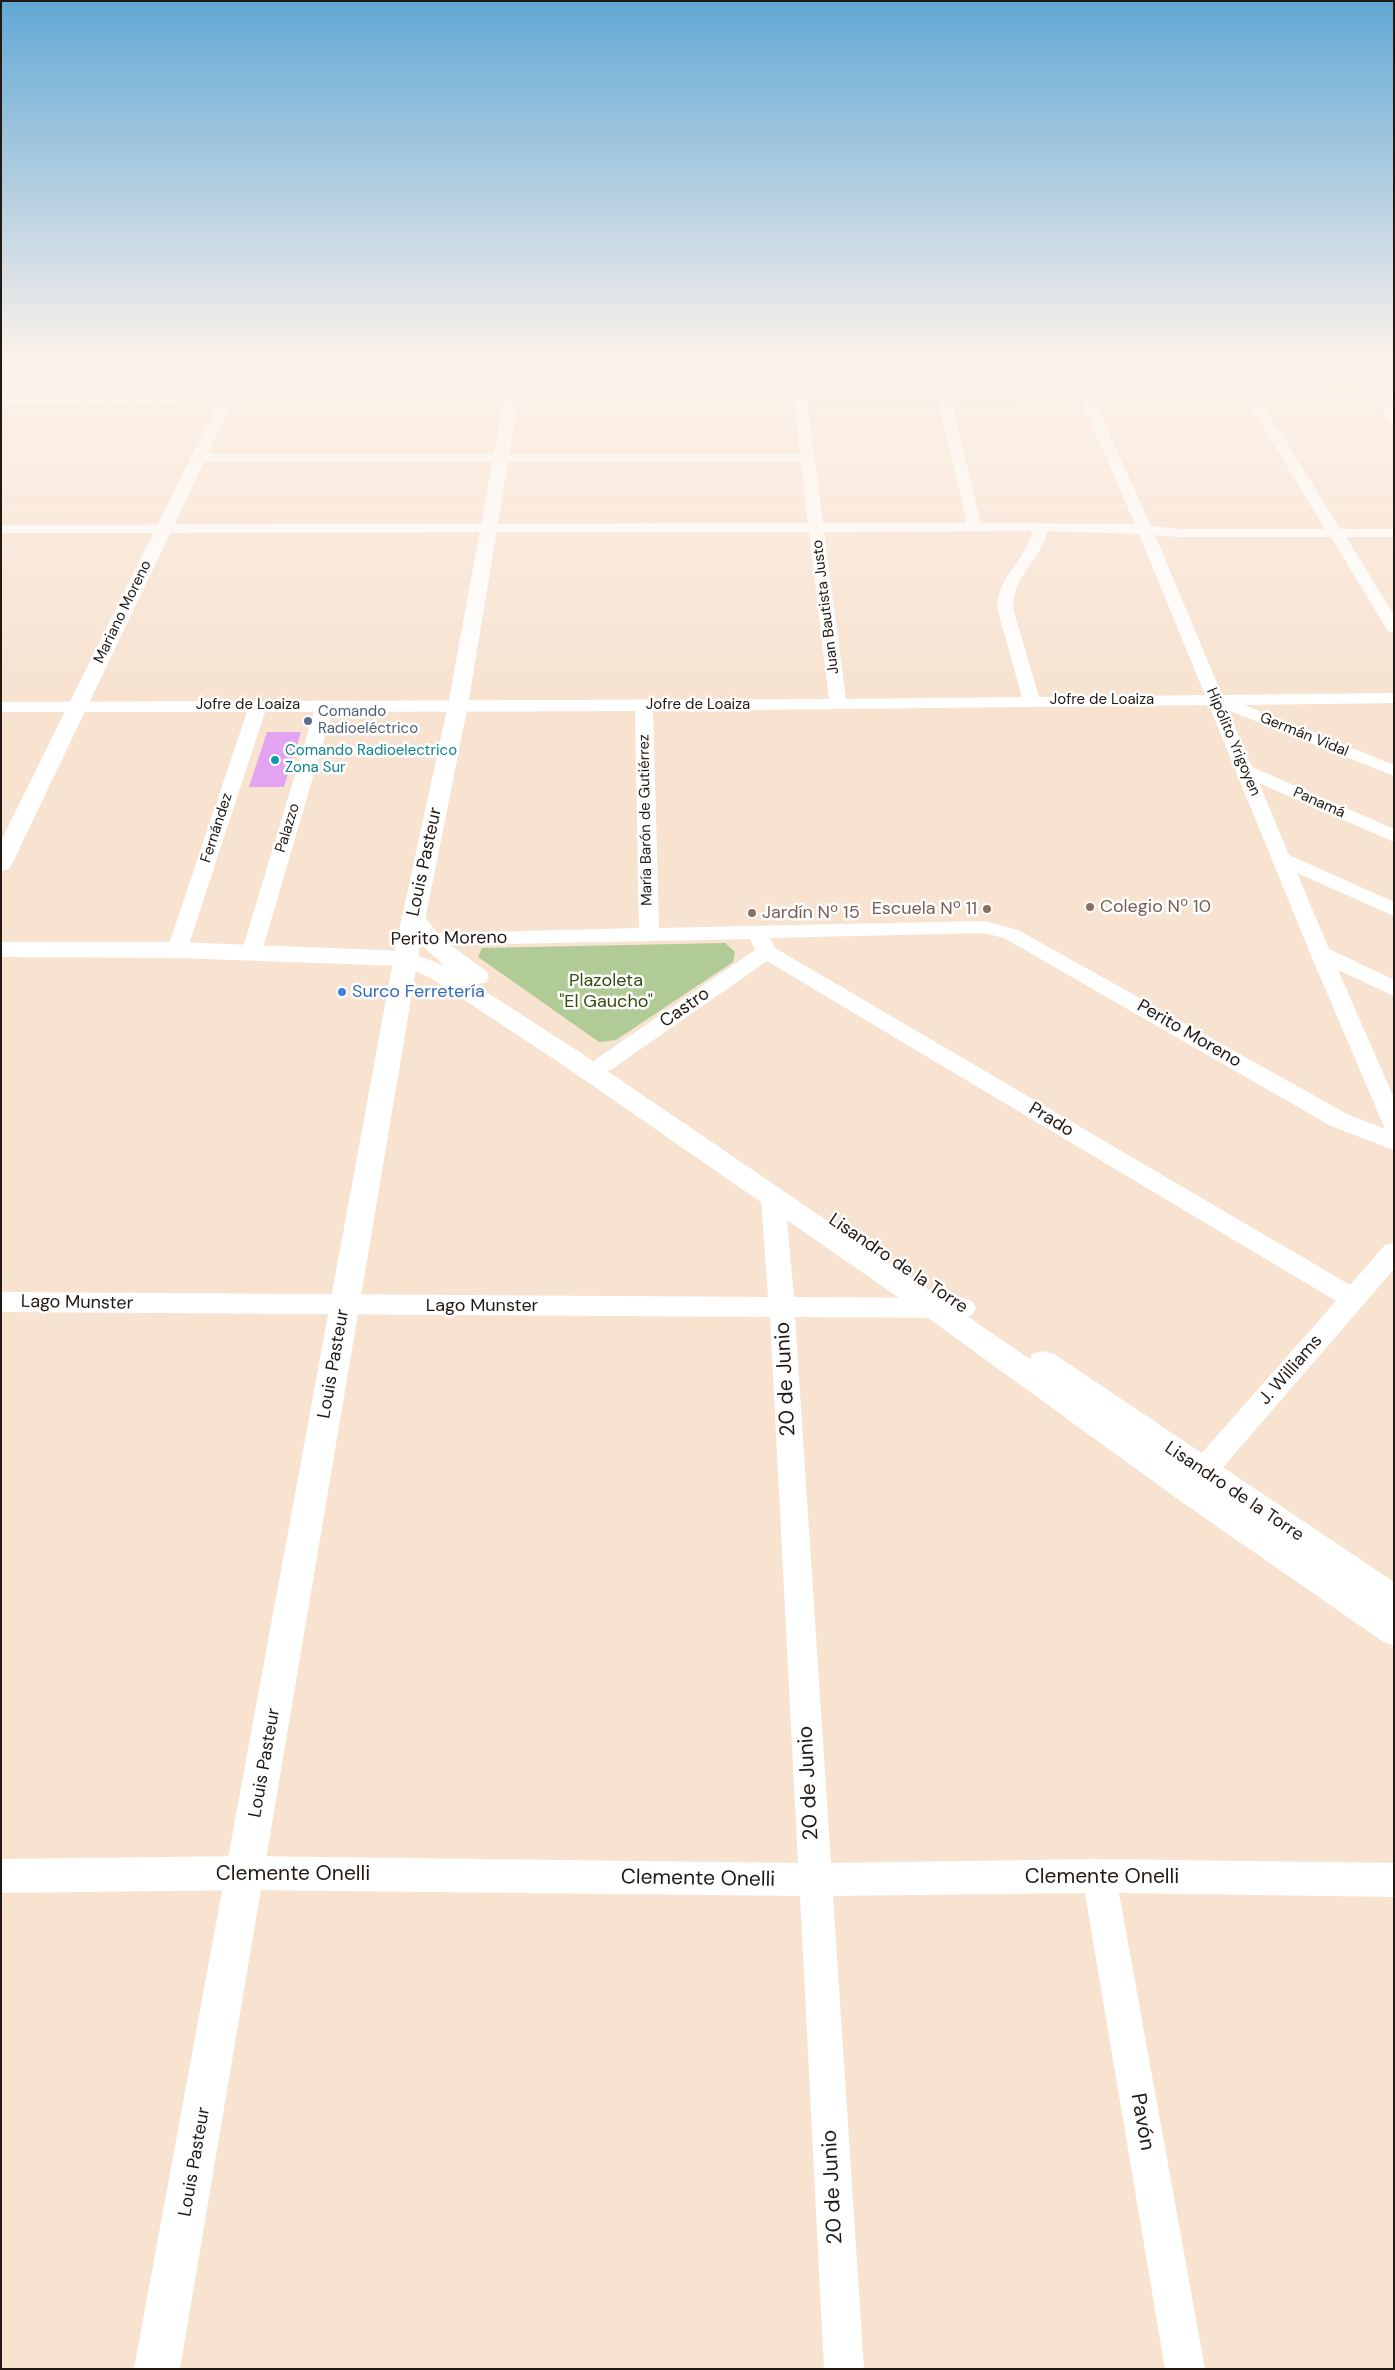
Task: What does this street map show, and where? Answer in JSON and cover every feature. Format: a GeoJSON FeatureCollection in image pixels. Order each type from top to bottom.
{"type":"FeatureCollection","features":[{"type":"Feature","properties":{"kind":"main road","name":"Mariano Moreno"},"geometry":{"type":"LineString","coordinates":[[1,864],[192,471]]}},
{"type":"Feature","properties":{"kind":"main road","name":"Louis Pasteur"},"geometry":{"type":"LineString","coordinates":[[157,2369],[246,1873],[344,1306],[458,705],[498,471]]}},
{"type":"Feature","properties":{"kind":"main road","name":"Perito Moreno"},"geometry":{"type":"LineString","coordinates":[[1,949],[252,952],[414,939]]}},
{"type":"Feature","properties":{"kind":"main road","name":"Lisandro de la Torre"},"geometry":{"type":"LineString","coordinates":[[414,939],[458,964],[604,1064],[948,1308],[1197,1480],[1394,1630]]}},
{"type":"Feature","properties":{"kind":"main road","name":"Lisandro de la Torre"},"geometry":{"type":"LineString","coordinates":[[414,939],[440,973],[572,1059],[773,1198],[948,1308]]}},
{"type":"Feature","properties":{"kind":"main road","name":"Lisandro de la Torre"},"geometry":{"type":"LineString","coordinates":[[1197,1480],[1394,1601]]}},
{"type":"Feature","properties":{"kind":"street","name":"Juan Bautista Justo"},"geometry":{"type":"LineString","coordinates":[[809,471],[838,704]]}},
{"type":"Feature","properties":{"kind":"street"},"geometry":{"type":"LineString","coordinates":[[962,471],[975,527]]}},
{"type":"Feature","properties":{"kind":"street","name":"Hipólito Yrigoyen"},"geometry":{"type":"LineString","coordinates":[[1118,471],[1145,530],[1320,953],[1384,1080],[1394,1125]]}},
{"type":"Feature","properties":{"kind":"street"},"geometry":{"type":"LineString","coordinates":[[1297,471],[1394,628]]}},
{"type":"Feature","properties":{"kind":"street"},"geometry":{"type":"LineString","coordinates":[[1,528],[1040,527],[1145,530],[1178,533],[1394,533]]}},
{"type":"Feature","properties":{"kind":"street"},"geometry":{"type":"LineString","coordinates":[[1031,700],[1005,608],[1004,598],[1006,586],[1036,546],[1040,527]]}},
{"type":"Feature","properties":{"kind":"street","name":"Jofre de Loaiza"},"geometry":{"type":"LineString","coordinates":[[1,706],[644,706],[1031,700],[1394,698]]}},
{"type":"Feature","properties":{"kind":"street","name":"Germán Vidal"},"geometry":{"type":"LineString","coordinates":[[1214,699],[1394,771]]}},
{"type":"Feature","properties":{"kind":"street","name":"Palazzo"},"geometry":{"type":"LineString","coordinates":[[252,952],[325,705]]}},
{"type":"Feature","properties":{"kind":"street","name":"Fernández"},"geometry":{"type":"LineString","coordinates":[[177,950],[258,706]]}},
{"type":"Feature","properties":{"kind":"street","name":"María Barón de Gutiérrez"},"geometry":{"type":"LineString","coordinates":[[644,706],[649,935]]}},
{"type":"Feature","properties":{"kind":"street","name":"Panamá"},"geometry":{"type":"LineString","coordinates":[[1244,770],[1394,836]]}},
{"type":"Feature","properties":{"kind":"street"},"geometry":{"type":"LineString","coordinates":[[1282,859],[1394,910]]}},
{"type":"Feature","properties":{"kind":"street","name":"Perito Moreno"},"geometry":{"type":"LineString","coordinates":[[414,939],[649,935],[762,942],[984,927],[1011,934],[1033,945],[1339,1120],[1394,1142]]}},
{"type":"Feature","properties":{"kind":"street","name":"Castro"},"geometry":{"type":"LineString","coordinates":[[604,1064],[762,942]]}},
{"type":"Feature","properties":{"kind":"street","name":"Prado"},"geometry":{"type":"LineString","coordinates":[[762,942],[1354,1299]]}},
{"type":"Feature","properties":{"kind":"street"},"geometry":{"type":"LineString","coordinates":[[1320,953],[1394,989]]}},
{"type":"Feature","properties":{"kind":"street","name":"20 de Junio"},"geometry":{"type":"LineString","coordinates":[[773,1198],[782,1308],[844,2369]]}},
{"type":"Feature","properties":{"kind":"street","name":"J. Williams"},"geometry":{"type":"LineString","coordinates":[[1197,1480],[1394,1252]]}},
{"type":"Feature","properties":{"kind":"street","name":"Lago Munster"},"geometry":{"type":"LineString","coordinates":[[1,1302],[344,1306],[948,1308]]}},
{"type":"Feature","properties":{"kind":"street","name":"Clemente Onelli"},"geometry":{"type":"LineString","coordinates":[[1,1876],[246,1873],[815,1880],[1099,1876],[1394,1880]]}},
{"type":"Feature","properties":{"kind":"street","name":"Pavón"},"geometry":{"type":"LineString","coordinates":[[1099,1876],[1185,2369]]}},
{"type":"Feature","properties":{"kind":"green space","name":"Plazoleta \"El Gaucho\""},"geometry":{"type":"Polygon","coordinates":[[[725,943],[735,952],[733,962],[616,1040],[599,1042],[478,957],[482,948],[725,943]]]}},
{"type":"Feature","properties":{"kind":"building","name":"Comando Radioelectrico Zona Sur"},"geometry":{"type":"Polygon","coordinates":[[[267,732],[301,732],[284,787],[249,787],[267,732]]]}},
{"type":"Feature","properties":{"kind":"place","name":"Comando Radioeléctrico"},"geometry":{"type":"Point","coordinates":[308,721]}},
{"type":"Feature","properties":{"kind":"place","name":"Comando Radioelectrico Zona Sur"},"geometry":{"type":"Point","coordinates":[275,760]}},
{"type":"Feature","properties":{"kind":"place","name":"Colegio Nº 10"},"geometry":{"type":"Point","coordinates":[1090,907]}},
{"type":"Feature","properties":{"kind":"place","name":"Escuela Nº 11"},"geometry":{"type":"Point","coordinates":[987,909]}},
{"type":"Feature","properties":{"kind":"place","name":"Jardín Nº 15"},"geometry":{"type":"Point","coordinates":[752,913]}},
{"type":"Feature","properties":{"kind":"place","name":"Surco Ferretería"},"geometry":{"type":"Point","coordinates":[342,992]}}]}
